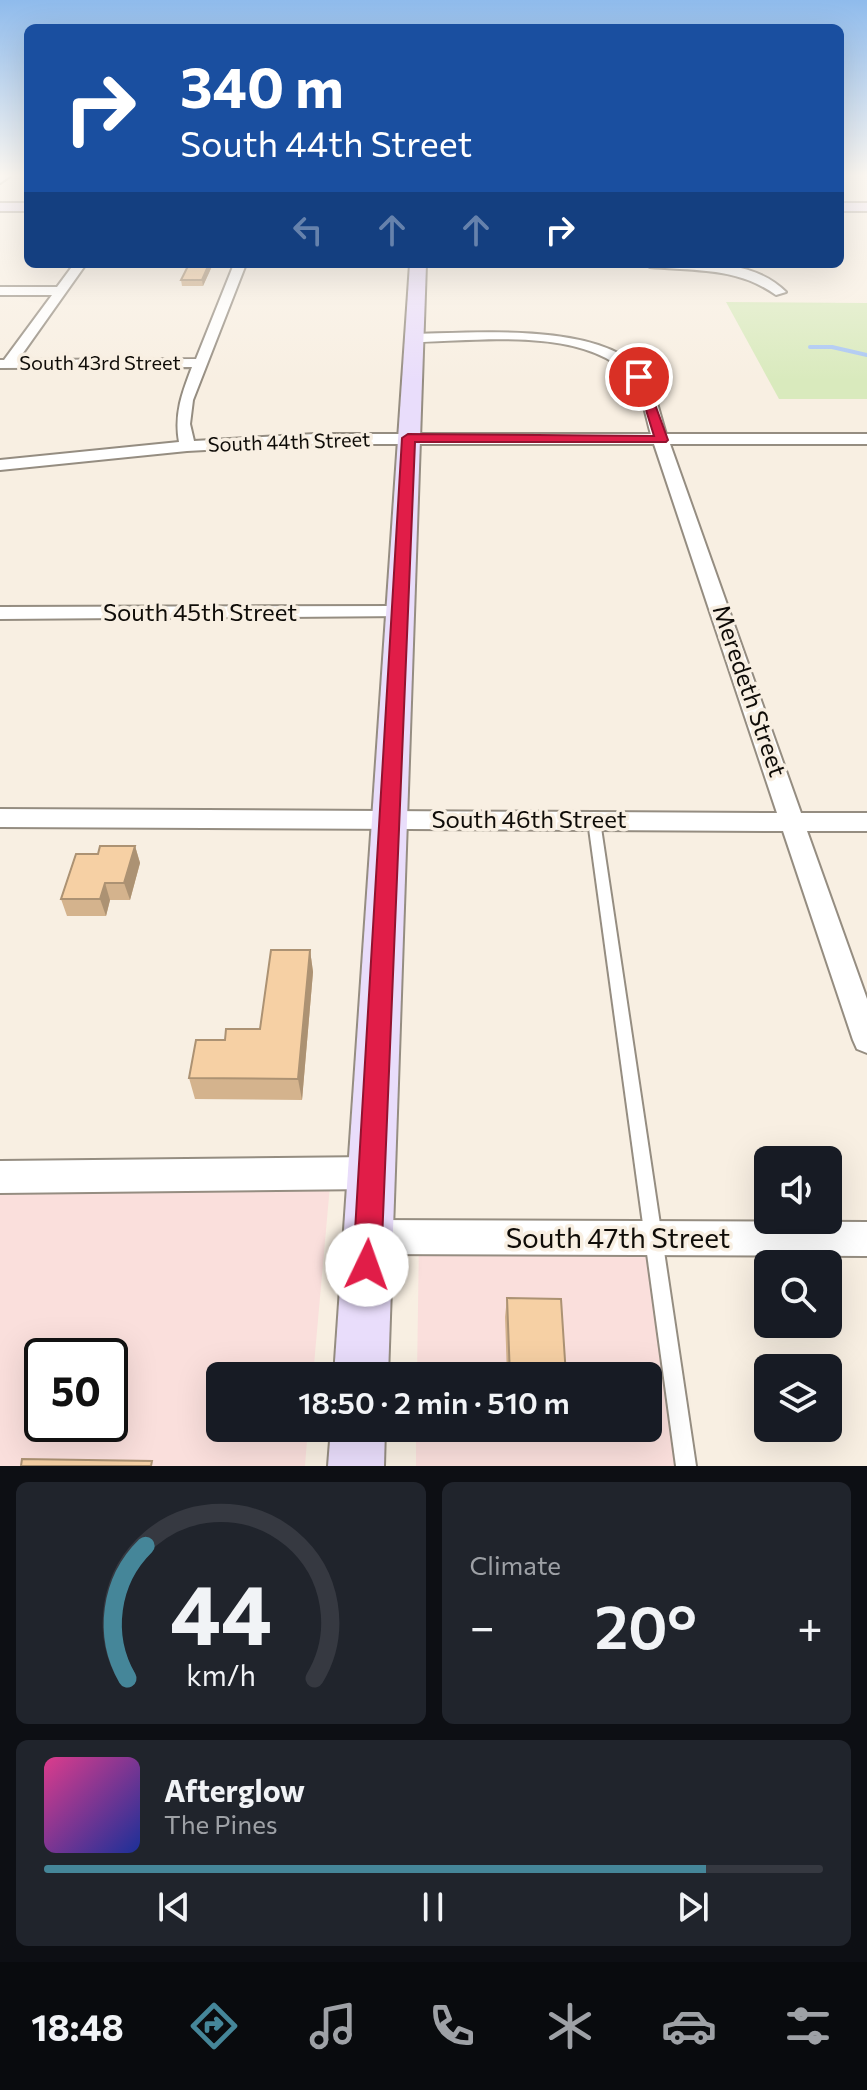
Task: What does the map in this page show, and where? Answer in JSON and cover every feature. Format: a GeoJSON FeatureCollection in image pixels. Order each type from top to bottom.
{"type":"FeatureCollection","features":[{"type":"Feature","properties":{"kind":"main road"},"geometry":{"type":"LineString","coordinates":[[362,1362],[418,268]]}},
{"type":"Feature","properties":{"kind":"main road"},"geometry":{"type":"LineString","coordinates":[[356,1466],[357,1442]]}},
{"type":"Feature","properties":{"kind":"street"},"geometry":{"type":"LineString","coordinates":[[4,364],[77,268]]}},
{"type":"Feature","properties":{"kind":"street"},"geometry":{"type":"LineString","coordinates":[[187,446],[184,411],[238,268]]}},
{"type":"Feature","properties":{"kind":"street"},"geometry":{"type":"LineString","coordinates":[[732,268],[760,278],[780,292]]}},
{"type":"Feature","properties":{"kind":"street"},"geometry":{"type":"LineString","coordinates":[[0,291],[60,291]]}},
{"type":"Feature","properties":{"kind":"street","name":"Meredeth Street"},"geometry":{"type":"LineString","coordinates":[[414,338],[550,339],[612,356],[639,377],[867,1040]]}},
{"type":"Feature","properties":{"kind":"street","name":"South 43rd Street"},"geometry":{"type":"LineString","coordinates":[[4,364],[201,363]]}},
{"type":"Feature","properties":{"kind":"street","name":"South 44th Street"},"geometry":{"type":"LineString","coordinates":[[0,465],[258,440],[867,439]]}},
{"type":"Feature","properties":{"kind":"street","name":"South 45th Street"},"geometry":{"type":"LineString","coordinates":[[0,613],[400,612]]}},
{"type":"Feature","properties":{"kind":"street","name":"South 46th Street"},"geometry":{"type":"LineString","coordinates":[[0,818],[867,822]]}},
{"type":"Feature","properties":{"kind":"street"},"geometry":{"type":"LineString","coordinates":[[0,1177],[372,1173]]}},
{"type":"Feature","properties":{"kind":"street","name":"South 47th Street"},"geometry":{"type":"LineString","coordinates":[[368,1237],[867,1239]]}},
{"type":"Feature","properties":{"kind":"lane"},"geometry":{"type":"LineString","coordinates":[[594,821],[686,1466]]}},
{"type":"Feature","properties":{"kind":"shaded area"},"geometry":{"type":"Polygon","coordinates":[[[331,1174],[314,1362],[206,1362],[206,1442],[307,1442],[305,1466],[0,1466],[0,1177],[331,1174]]]}},
{"type":"Feature","properties":{"kind":"shaded area"},"geometry":{"type":"Polygon","coordinates":[[[419,1237],[655,1238],[686,1466],[416,1466],[416,1442],[662,1442],[662,1362],[417,1362],[419,1237]]]}},
{"type":"Feature","properties":{"kind":"green space"},"geometry":{"type":"Polygon","coordinates":[[[726,302],[867,303],[867,399],[779,399],[726,302]]]}},
{"type":"Feature","properties":{"kind":"building"},"geometry":{"type":"Polygon","coordinates":[[[187,268],[207,268],[202,280],[181,280],[187,268]]]}},
{"type":"Feature","properties":{"kind":"building"},"geometry":{"type":"Polygon","coordinates":[[[100,846],[135,846],[124,883],[105,883],[100,899],[61,899],[76,854],[98,854],[100,846]]]}},
{"type":"Feature","properties":{"kind":"building"},"geometry":{"type":"Polygon","coordinates":[[[271,950],[310,950],[298,1079],[189,1078],[196,1040],[225,1040],[226,1029],[260,1029],[271,950]]]}},
{"type":"Feature","properties":{"kind":"building"},"geometry":{"type":"Polygon","coordinates":[[[507,1298],[561,1299],[565,1362],[509,1362],[507,1298]]]}},
{"type":"Feature","properties":{"kind":"building"},"geometry":{"type":"Polygon","coordinates":[[[22,1459],[152,1461],[151,1466],[21,1466],[22,1459]]]}},
{"type":"Feature","properties":{"kind":"waterway"},"geometry":{"type":"LineString","coordinates":[[810,347],[832,347],[867,355]]}},
{"type":"Feature","properties":{"kind":"route"},"geometry":{"type":"LineString","coordinates":[[367,1265],[408,438],[662,440],[639,377]]}}]}
